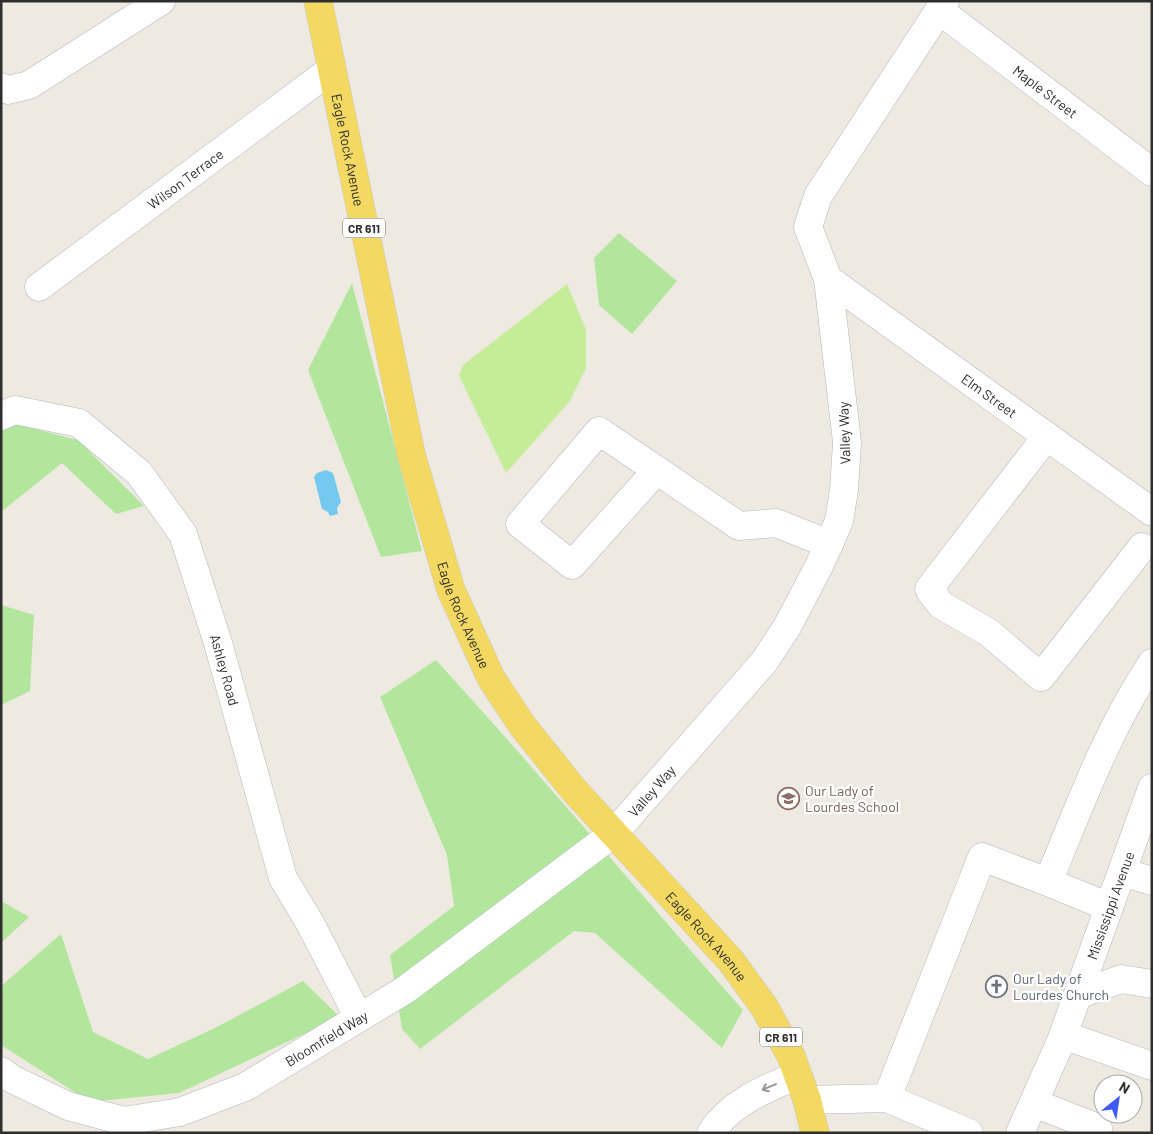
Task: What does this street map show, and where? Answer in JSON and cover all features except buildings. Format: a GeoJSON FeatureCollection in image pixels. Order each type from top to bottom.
{"type":"FeatureCollection","features":[{"type":"Feature","properties":{"kind":"main road","name":"Eagle Rock Avenue"},"geometry":{"type":"LineString","coordinates":[[319,2],[411,454],[451,590],[492,678],[522,725],[573,789],[731,961],[765,1008],[791,1056],[807,1100],[815,1133]]}},
{"type":"Feature","properties":{"kind":"street"},"geometry":{"type":"LineString","coordinates":[[1,87],[8,90],[29,85],[159,2]]}},
{"type":"Feature","properties":{"kind":"street","name":"Maple Street"},"geometry":{"type":"LineString","coordinates":[[942,6],[1152,172]]}},
{"type":"Feature","properties":{"kind":"street","name":"Valley Way"},"geometry":{"type":"LineString","coordinates":[[614,833],[764,662],[787,627],[839,521],[844,490],[847,442],[828,278],[808,227],[818,196],[942,6]]}},
{"type":"Feature","properties":{"kind":"street","name":"Wilson Terrace"},"geometry":{"type":"LineString","coordinates":[[39,287],[332,69]]}},
{"type":"Feature","properties":{"kind":"street","name":"Elm Street"},"geometry":{"type":"LineString","coordinates":[[828,278],[1152,512]]}},
{"type":"Feature","properties":{"kind":"street","name":"Ashley Road"},"geometry":{"type":"LineString","coordinates":[[1,416],[15,410],[79,423],[139,473],[183,534],[218,644],[283,878],[310,923],[359,1018]]}},
{"type":"Feature","properties":{"kind":"street"},"geometry":{"type":"LineString","coordinates":[[657,470],[572,565],[520,524],[599,431],[657,470],[739,526],[776,523],[829,544]]}},
{"type":"Feature","properties":{"kind":"street"},"geometry":{"type":"LineString","coordinates":[[1047,436],[928,589],[941,605],[988,632],[1041,677],[1148,544]]}},
{"type":"Feature","properties":{"kind":"street"},"geometry":{"type":"LineString","coordinates":[[1048,882],[1096,768],[1133,691],[1152,663]]}},
{"type":"Feature","properties":{"kind":"street","name":"Mississippi Avenue"},"geometry":{"type":"LineString","coordinates":[[1020,1133],[1064,1036],[1152,788]]}},
{"type":"Feature","properties":{"kind":"street","name":"Bloomfield Way"},"geometry":{"type":"LineString","coordinates":[[1,1071],[12,1079],[68,1106],[124,1121],[180,1112],[245,1087],[405,990],[614,833]]}},
{"type":"Feature","properties":{"kind":"street"},"geometry":{"type":"LineString","coordinates":[[887,1098],[982,857],[1110,907]]}},
{"type":"Feature","properties":{"kind":"street"},"geometry":{"type":"LineString","coordinates":[[1122,872],[1152,881]]}},
{"type":"Feature","properties":{"kind":"street"},"geometry":{"type":"LineString","coordinates":[[1078,995],[1121,980],[1152,984]]}},
{"type":"Feature","properties":{"kind":"street"},"geometry":{"type":"LineString","coordinates":[[1064,1036],[1152,1066]]}},
{"type":"Feature","properties":{"kind":"street"},"geometry":{"type":"LineString","coordinates":[[711,1133],[724,1114],[760,1091],[798,1075]]}},
{"type":"Feature","properties":{"kind":"street"},"geometry":{"type":"LineString","coordinates":[[807,1100],[887,1098],[969,1133]]}},
{"type":"Feature","properties":{"kind":"street"},"geometry":{"type":"LineString","coordinates":[[1034,1103],[1103,1131]]}},
{"type":"Feature","properties":{"kind":"green space"},"geometry":{"type":"Polygon","coordinates":[[[619,233],[677,281],[632,334],[599,305],[594,258],[619,233]]]}},
{"type":"Feature","properties":{"kind":"green space"},"geometry":{"type":"Polygon","coordinates":[[[352,283],[422,551],[381,557],[308,370],[352,283]]]}},
{"type":"Feature","properties":{"kind":"green space"},"geometry":{"type":"Polygon","coordinates":[[[567,284],[586,329],[586,368],[570,401],[506,473],[459,376],[463,365],[567,284]]]}},
{"type":"Feature","properties":{"kind":"green space"},"geometry":{"type":"Polygon","coordinates":[[[12,423],[78,440],[144,506],[116,514],[62,463],[1,512],[1,431],[12,423]]]}},
{"type":"Feature","properties":{"kind":"green space"},"geometry":{"type":"Polygon","coordinates":[[[1,605],[34,615],[30,691],[1,705],[1,605]]]}},
{"type":"Feature","properties":{"kind":"green space"},"geometry":{"type":"Polygon","coordinates":[[[436,660],[743,1010],[722,1048],[595,933],[574,931],[420,1049],[402,1029],[390,955],[454,906],[447,855],[380,697],[436,660]]]}},
{"type":"Feature","properties":{"kind":"green space"},"geometry":{"type":"Polygon","coordinates":[[[1,901],[29,917],[1,943],[1,901]]]}},
{"type":"Feature","properties":{"kind":"green space"},"geometry":{"type":"Polygon","coordinates":[[[61,934],[93,1032],[148,1059],[215,1028],[303,981],[340,1017],[179,1093],[90,1102],[1,1045],[1,986],[61,934]]]}},
{"type":"Feature","properties":{"kind":"water"},"geometry":{"type":"Polygon","coordinates":[[[326,470],[333,473],[341,502],[337,508],[338,514],[330,516],[328,512],[322,509],[314,477],[317,473],[326,470]]]}},
{"type":"Feature","properties":{"kind":"place","name":"Our Lady of Lourdes School"},"geometry":{"type":"Point","coordinates":[789,798]}},
{"type":"Feature","properties":{"kind":"place","name":"Our Lady of Lourdes Church"},"geometry":{"type":"Point","coordinates":[997,986]}}]}
